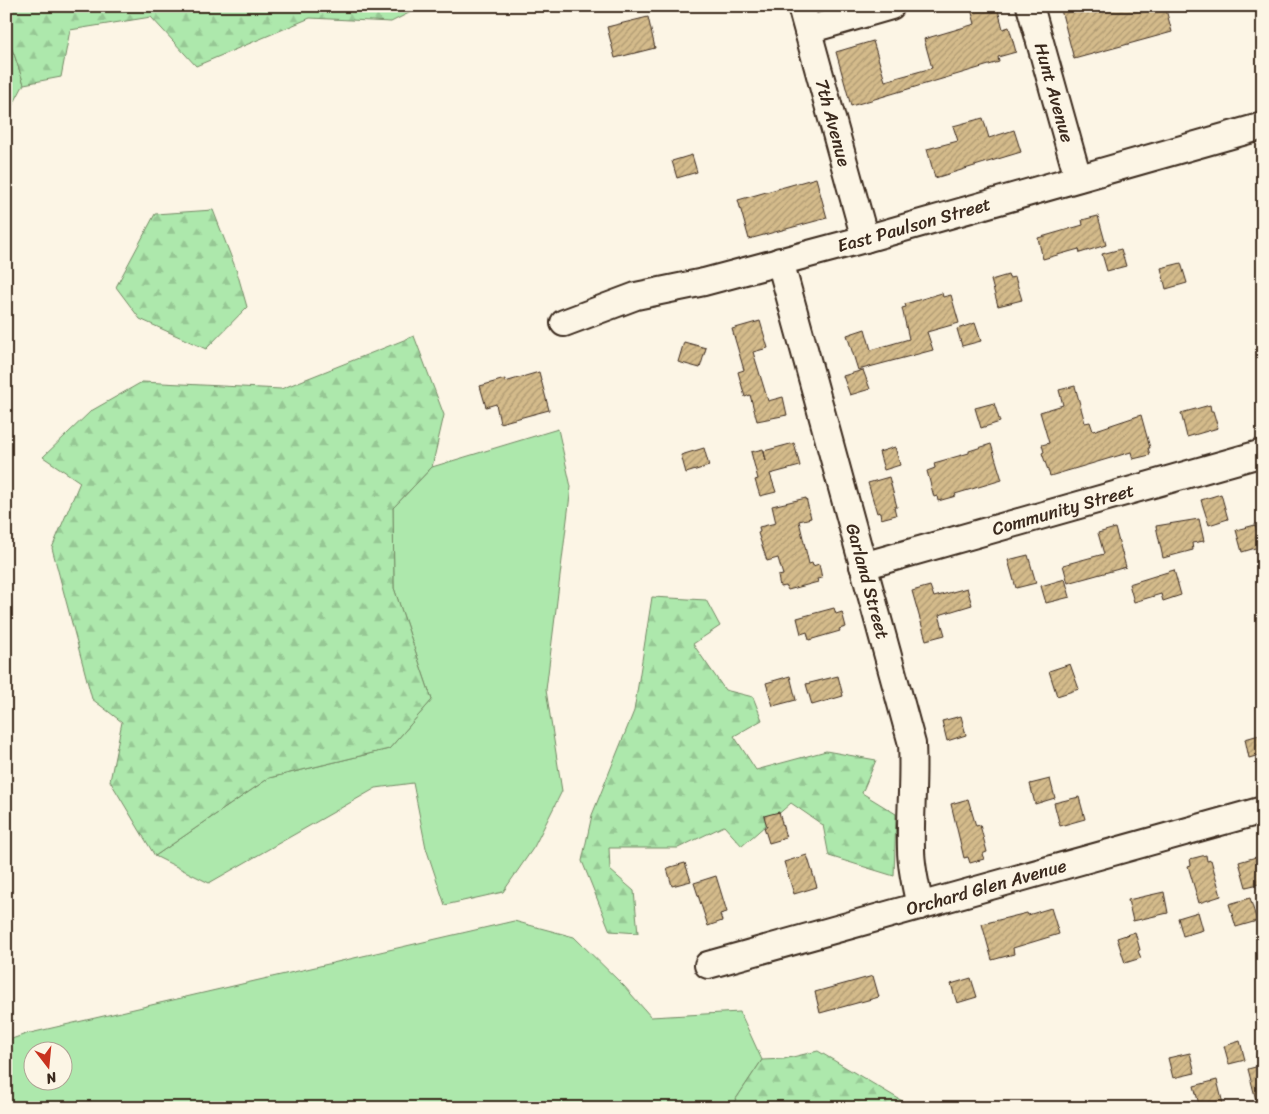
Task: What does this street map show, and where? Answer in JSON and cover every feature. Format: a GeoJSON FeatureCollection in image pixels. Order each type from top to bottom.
{"type":"FeatureCollection","features":[{"type":"Feature","properties":{"kind":"street"},"geometry":{"type":"LineString","coordinates":[[804,18],[891,6]]}},
{"type":"Feature","properties":{"kind":"street","name":"Hunt Avenue"},"geometry":{"type":"LineString","coordinates":[[1030,6],[1078,178]]}},
{"type":"Feature","properties":{"kind":"street","name":"7th Avenue"},"geometry":{"type":"LineString","coordinates":[[804,18],[865,239]]}},
{"type":"Feature","properties":{"kind":"street","name":"East Paulson Street"},"geometry":{"type":"LineString","coordinates":[[564,323],[636,296],[704,282],[865,239],[1263,126]]}},
{"type":"Feature","properties":{"kind":"street","name":"Garland Street"},"geometry":{"type":"LineString","coordinates":[[780,261],[912,744],[914,773],[910,849],[920,906]]}},
{"type":"Feature","properties":{"kind":"street","name":"Community Street"},"geometry":{"type":"LineString","coordinates":[[863,566],[1263,453]]}},
{"type":"Feature","properties":{"kind":"street","name":"Orchard Glen Avenue"},"geometry":{"type":"LineString","coordinates":[[708,964],[1263,810]]}},
{"type":"Feature","properties":{"kind":"green space"},"geometry":{"type":"Polygon","coordinates":[[[6,6],[423,6],[391,22],[310,18],[196,66],[151,17],[70,30],[61,77],[24,84],[6,36],[6,6]]]}},
{"type":"Feature","properties":{"kind":"green space"},"geometry":{"type":"Polygon","coordinates":[[[6,36],[24,84],[6,118],[6,36]]]}},
{"type":"Feature","properties":{"kind":"green space"},"geometry":{"type":"Polygon","coordinates":[[[213,210],[237,272],[247,307],[206,349],[140,319],[116,287],[155,214],[213,210]]]}},
{"type":"Feature","properties":{"kind":"green space"},"geometry":{"type":"Polygon","coordinates":[[[414,336],[444,415],[432,467],[393,508],[394,588],[432,700],[389,749],[269,778],[155,856],[110,781],[122,722],[92,699],[52,548],[80,482],[43,457],[91,411],[142,382],[281,389],[414,336]]]}},
{"type":"Feature","properties":{"kind":"green space"},"geometry":{"type":"Polygon","coordinates":[[[558,429],[571,487],[546,690],[562,791],[534,847],[503,892],[445,905],[426,848],[413,783],[376,788],[209,883],[155,856],[269,778],[389,749],[432,700],[394,588],[393,508],[432,467],[558,429]]]}},
{"type":"Feature","properties":{"kind":"green space"},"geometry":{"type":"Polygon","coordinates":[[[652,597],[706,600],[720,626],[693,644],[725,690],[753,697],[762,720],[734,736],[756,770],[826,751],[876,760],[862,793],[896,814],[894,876],[829,856],[823,825],[791,803],[742,846],[724,826],[678,848],[609,848],[610,870],[634,891],[638,933],[610,931],[582,861],[592,815],[634,711],[652,597]]]}},
{"type":"Feature","properties":{"kind":"green space"},"geometry":{"type":"Polygon","coordinates":[[[514,921],[574,937],[624,986],[651,1017],[740,1012],[762,1060],[730,1108],[6,1108],[6,1041],[26,1034],[514,921]]]}},
{"type":"Feature","properties":{"kind":"green space"},"geometry":{"type":"Polygon","coordinates":[[[818,1051],[914,1108],[730,1108],[762,1060],[784,1059],[818,1051]]]}},
{"type":"Feature","properties":{"kind":"building"},"geometry":{"type":"Polygon","coordinates":[[[981,6],[997,6],[1003,29],[1009,27],[1016,52],[998,57],[999,62],[851,106],[836,52],[873,41],[885,81],[932,68],[924,39],[975,24],[971,9],[981,6]]]}},
{"type":"Feature","properties":{"kind":"building"},"geometry":{"type":"Polygon","coordinates":[[[1060,6],[1165,6],[1172,32],[1074,59],[1060,6]]]}},
{"type":"Feature","properties":{"kind":"building"},"geometry":{"type":"Polygon","coordinates":[[[648,17],[655,48],[615,58],[607,27],[648,17]]]}},
{"type":"Feature","properties":{"kind":"building"},"geometry":{"type":"Polygon","coordinates":[[[983,118],[989,138],[1014,130],[1021,152],[935,178],[927,149],[958,141],[953,126],[983,118]]]}},
{"type":"Feature","properties":{"kind":"building"},"geometry":{"type":"Polygon","coordinates":[[[692,155],[697,172],[677,178],[672,161],[692,155]]]}},
{"type":"Feature","properties":{"kind":"building"},"geometry":{"type":"Polygon","coordinates":[[[816,178],[827,218],[749,239],[738,200],[816,178]]]}},
{"type":"Feature","properties":{"kind":"building"},"geometry":{"type":"Polygon","coordinates":[[[1098,216],[1106,245],[1080,253],[1079,249],[1043,259],[1038,238],[1083,225],[1082,220],[1098,216]]]}},
{"type":"Feature","properties":{"kind":"building"},"geometry":{"type":"Polygon","coordinates":[[[1121,249],[1126,266],[1107,271],[1102,254],[1121,249]]]}},
{"type":"Feature","properties":{"kind":"building"},"geometry":{"type":"Polygon","coordinates":[[[1181,263],[1187,283],[1166,289],[1161,268],[1181,263]]]}},
{"type":"Feature","properties":{"kind":"building"},"geometry":{"type":"Polygon","coordinates":[[[1008,275],[1009,278],[1015,277],[1022,300],[998,306],[991,280],[1008,275]]]}},
{"type":"Feature","properties":{"kind":"building"},"geometry":{"type":"Polygon","coordinates":[[[942,293],[943,297],[951,295],[959,323],[927,332],[933,350],[858,370],[847,335],[865,329],[871,350],[909,339],[902,308],[906,307],[905,304],[942,293]]]}},
{"type":"Feature","properties":{"kind":"building"},"geometry":{"type":"Polygon","coordinates":[[[760,321],[768,348],[753,352],[768,401],[783,397],[787,415],[757,421],[750,395],[745,397],[738,372],[744,370],[732,329],[760,321]]]}},
{"type":"Feature","properties":{"kind":"building"},"geometry":{"type":"Polygon","coordinates":[[[975,323],[981,341],[962,346],[957,329],[975,323]]]}},
{"type":"Feature","properties":{"kind":"building"},"geometry":{"type":"Polygon","coordinates":[[[684,342],[706,348],[700,368],[678,362],[684,342]]]}},
{"type":"Feature","properties":{"kind":"building"},"geometry":{"type":"Polygon","coordinates":[[[863,370],[870,389],[850,395],[843,376],[863,370]]]}},
{"type":"Feature","properties":{"kind":"building"},"geometry":{"type":"Polygon","coordinates":[[[539,372],[549,410],[500,423],[496,404],[486,407],[480,386],[505,379],[505,382],[539,372]]]}},
{"type":"Feature","properties":{"kind":"building"},"geometry":{"type":"Polygon","coordinates":[[[1075,386],[1085,423],[1090,422],[1093,431],[1141,415],[1150,448],[1148,448],[1150,455],[1133,459],[1131,452],[1050,476],[1042,453],[1044,452],[1042,445],[1049,443],[1040,412],[1063,405],[1059,390],[1075,386]]]}},
{"type":"Feature","properties":{"kind":"building"},"geometry":{"type":"Polygon","coordinates":[[[994,403],[1000,422],[981,428],[975,408],[994,403]]]}},
{"type":"Feature","properties":{"kind":"building"},"geometry":{"type":"Polygon","coordinates":[[[1210,405],[1218,428],[1187,437],[1181,413],[1210,405]]]}},
{"type":"Feature","properties":{"kind":"building"},"geometry":{"type":"Polygon","coordinates":[[[794,443],[800,466],[770,474],[776,492],[760,496],[755,480],[758,479],[751,452],[763,449],[766,461],[764,451],[794,443]]]}},
{"type":"Feature","properties":{"kind":"building"},"geometry":{"type":"Polygon","coordinates":[[[991,444],[1002,480],[938,501],[937,496],[934,497],[927,471],[935,468],[934,463],[969,453],[969,451],[991,444]]]}},
{"type":"Feature","properties":{"kind":"building"},"geometry":{"type":"Polygon","coordinates":[[[895,447],[900,465],[884,470],[879,452],[895,447]]]}},
{"type":"Feature","properties":{"kind":"building"},"geometry":{"type":"Polygon","coordinates":[[[704,448],[709,466],[686,473],[681,455],[704,448]]]}},
{"type":"Feature","properties":{"kind":"building"},"geometry":{"type":"Polygon","coordinates":[[[889,477],[897,507],[894,507],[896,515],[881,519],[880,512],[877,513],[868,483],[889,477]]]}},
{"type":"Feature","properties":{"kind":"building"},"geometry":{"type":"Polygon","coordinates":[[[1221,494],[1228,519],[1209,525],[1201,500],[1221,494]]]}},
{"type":"Feature","properties":{"kind":"building"},"geometry":{"type":"Polygon","coordinates":[[[806,498],[811,518],[799,521],[809,564],[812,563],[813,566],[819,564],[822,578],[817,579],[818,582],[788,590],[786,586],[780,587],[778,576],[783,575],[778,558],[767,561],[758,533],[760,532],[759,527],[776,523],[772,506],[806,498]]]}},
{"type":"Feature","properties":{"kind":"building"},"geometry":{"type":"Polygon","coordinates":[[[1199,519],[1204,541],[1192,543],[1193,550],[1163,558],[1156,526],[1199,519]]]}},
{"type":"Feature","properties":{"kind":"building"},"geometry":{"type":"Polygon","coordinates":[[[1255,525],[1262,546],[1242,552],[1236,530],[1255,525]]]}},
{"type":"Feature","properties":{"kind":"building"},"geometry":{"type":"Polygon","coordinates":[[[1115,528],[1126,567],[1068,583],[1063,565],[1104,554],[1098,533],[1115,528]]]}},
{"type":"Feature","properties":{"kind":"building"},"geometry":{"type":"Polygon","coordinates":[[[1028,555],[1036,583],[1016,588],[1008,560],[1028,555]]]}},
{"type":"Feature","properties":{"kind":"building"},"geometry":{"type":"Polygon","coordinates":[[[1174,570],[1181,595],[1163,601],[1161,594],[1134,602],[1129,584],[1174,570]]]}},
{"type":"Feature","properties":{"kind":"building"},"geometry":{"type":"Polygon","coordinates":[[[1065,579],[1070,597],[1046,603],[1041,586],[1065,579]]]}},
{"type":"Feature","properties":{"kind":"building"},"geometry":{"type":"Polygon","coordinates":[[[930,586],[934,597],[967,588],[972,605],[939,615],[945,635],[926,640],[912,591],[930,586]]]}},
{"type":"Feature","properties":{"kind":"building"},"geometry":{"type":"Polygon","coordinates":[[[834,608],[836,614],[842,612],[846,627],[839,629],[840,631],[809,640],[807,632],[801,634],[797,618],[834,608]]]}},
{"type":"Feature","properties":{"kind":"building"},"geometry":{"type":"Polygon","coordinates":[[[1070,664],[1079,689],[1057,696],[1049,671],[1070,664]]]}},
{"type":"Feature","properties":{"kind":"building"},"geometry":{"type":"Polygon","coordinates":[[[790,676],[796,700],[773,706],[766,683],[790,676]]]}},
{"type":"Feature","properties":{"kind":"building"},"geometry":{"type":"Polygon","coordinates":[[[838,676],[843,696],[812,705],[806,684],[838,676]]]}},
{"type":"Feature","properties":{"kind":"building"},"geometry":{"type":"Polygon","coordinates":[[[961,716],[966,735],[947,741],[942,721],[961,716]]]}},
{"type":"Feature","properties":{"kind":"building"},"geometry":{"type":"Polygon","coordinates":[[[1263,734],[1263,754],[1249,758],[1245,739],[1263,734]]]}},
{"type":"Feature","properties":{"kind":"building"},"geometry":{"type":"Polygon","coordinates":[[[1050,779],[1055,798],[1035,804],[1030,784],[1050,779]]]}},
{"type":"Feature","properties":{"kind":"building"},"geometry":{"type":"Polygon","coordinates":[[[1079,797],[1085,819],[1060,826],[1054,803],[1079,797]]]}},
{"type":"Feature","properties":{"kind":"building"},"geometry":{"type":"Polygon","coordinates":[[[968,799],[976,826],[980,825],[987,852],[982,854],[984,859],[970,863],[968,857],[964,858],[951,804],[968,799]]]}},
{"type":"Feature","properties":{"kind":"building"},"geometry":{"type":"Polygon","coordinates":[[[779,812],[786,838],[769,843],[764,827],[767,827],[764,816],[779,812]]]}},
{"type":"Feature","properties":{"kind":"building"},"geometry":{"type":"Polygon","coordinates":[[[807,855],[817,887],[794,894],[784,862],[807,855]]]}},
{"type":"Feature","properties":{"kind":"building"},"geometry":{"type":"Polygon","coordinates":[[[1206,855],[1207,861],[1211,860],[1221,896],[1199,903],[1188,866],[1191,865],[1190,859],[1206,855]]]}},
{"type":"Feature","properties":{"kind":"building"},"geometry":{"type":"Polygon","coordinates":[[[1263,855],[1263,883],[1246,887],[1239,862],[1263,855]]]}},
{"type":"Feature","properties":{"kind":"building"},"geometry":{"type":"Polygon","coordinates":[[[685,863],[691,881],[672,886],[667,868],[685,863]]]}},
{"type":"Feature","properties":{"kind":"building"},"geometry":{"type":"Polygon","coordinates":[[[716,876],[727,912],[720,914],[722,921],[708,926],[694,883],[716,876]]]}},
{"type":"Feature","properties":{"kind":"building"},"geometry":{"type":"Polygon","coordinates":[[[1164,892],[1168,913],[1133,921],[1128,900],[1164,892]]]}},
{"type":"Feature","properties":{"kind":"building"},"geometry":{"type":"Polygon","coordinates":[[[1250,898],[1257,921],[1236,927],[1229,904],[1250,898]]]}},
{"type":"Feature","properties":{"kind":"building"},"geometry":{"type":"Polygon","coordinates":[[[1051,908],[1059,934],[1013,948],[1014,954],[992,960],[982,924],[1027,913],[1028,915],[1051,908]]]}},
{"type":"Feature","properties":{"kind":"building"},"geometry":{"type":"Polygon","coordinates":[[[1198,912],[1203,930],[1183,936],[1178,918],[1198,912]]]}},
{"type":"Feature","properties":{"kind":"building"},"geometry":{"type":"Polygon","coordinates":[[[1135,932],[1141,958],[1125,963],[1117,938],[1135,932]]]}},
{"type":"Feature","properties":{"kind":"building"},"geometry":{"type":"Polygon","coordinates":[[[873,976],[879,997],[820,1013],[815,992],[873,976]]]}},
{"type":"Feature","properties":{"kind":"building"},"geometry":{"type":"Polygon","coordinates":[[[971,978],[977,997],[957,1003],[951,984],[971,978]]]}},
{"type":"Feature","properties":{"kind":"building"},"geometry":{"type":"Polygon","coordinates":[[[1240,1041],[1245,1060],[1229,1064],[1224,1046],[1240,1041]]]}},
{"type":"Feature","properties":{"kind":"building"},"geometry":{"type":"Polygon","coordinates":[[[1190,1053],[1195,1073],[1173,1078],[1168,1058],[1190,1053]]]}},
{"type":"Feature","properties":{"kind":"building"},"geometry":{"type":"Polygon","coordinates":[[[1263,1065],[1263,1108],[1258,1108],[1248,1069],[1263,1065]]]}},
{"type":"Feature","properties":{"kind":"building"},"geometry":{"type":"Polygon","coordinates":[[[1217,1080],[1224,1108],[1200,1108],[1194,1086],[1217,1080]]]}}]}
